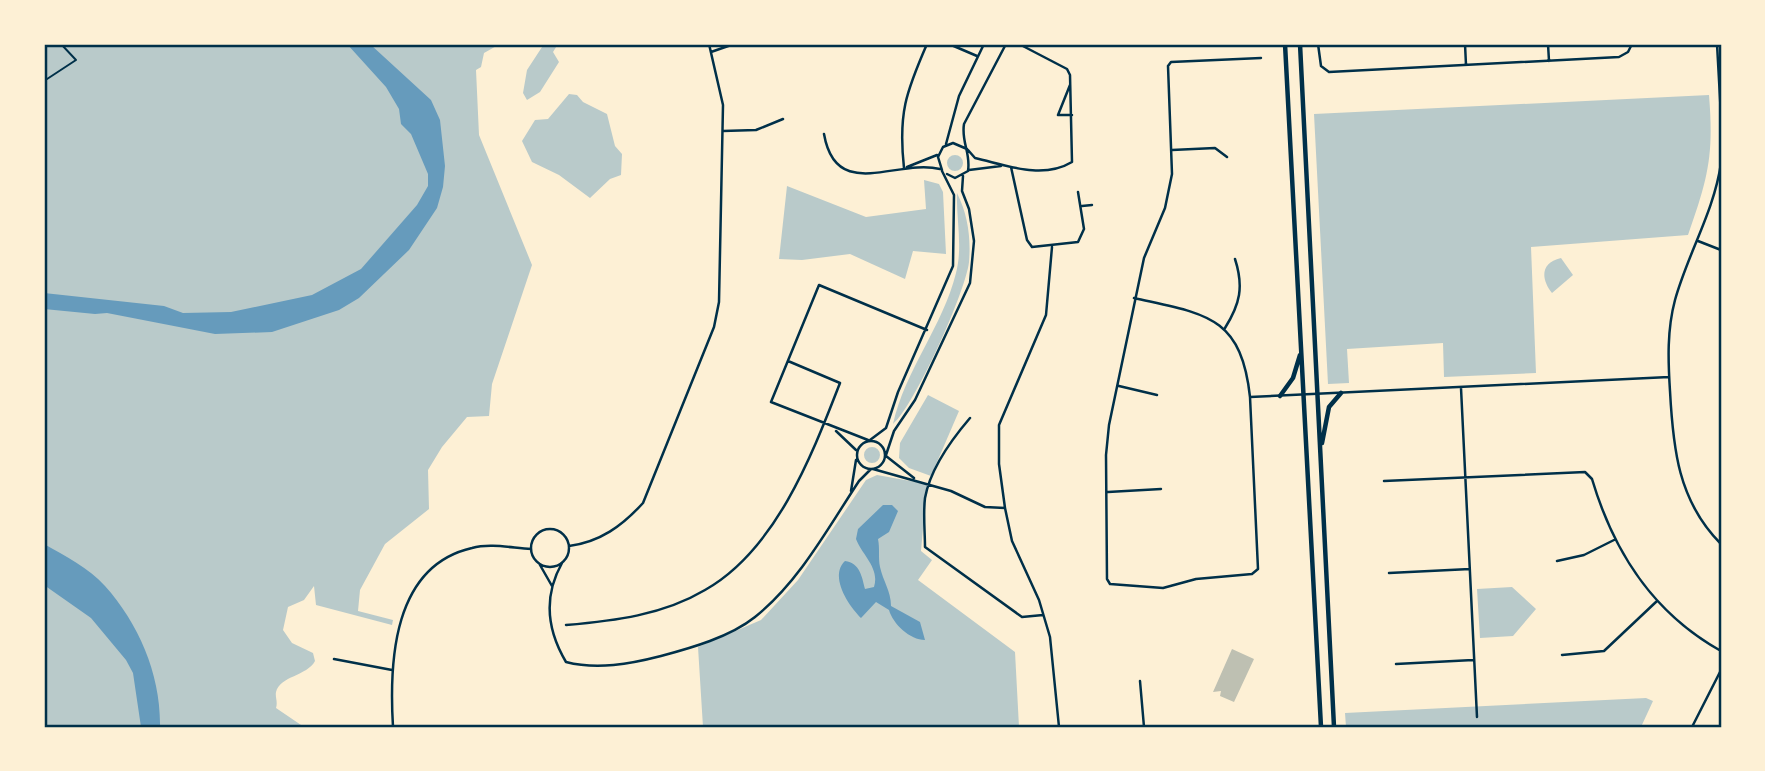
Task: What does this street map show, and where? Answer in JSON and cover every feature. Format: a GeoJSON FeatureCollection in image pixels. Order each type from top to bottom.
{"type":"FeatureCollection","features":[{"type":"Feature","properties":{"kind":"main road"},"geometry":{"type":"LineString","coordinates":[[1285,44],[1321,727]]}},
{"type":"Feature","properties":{"kind":"main road"},"geometry":{"type":"LineString","coordinates":[[1300,44],[1334,727]]}},
{"type":"Feature","properties":{"kind":"main road"},"geometry":{"type":"LineString","coordinates":[[1280,396],[1293,378],[1301,351]]}},
{"type":"Feature","properties":{"kind":"main road"},"geometry":{"type":"LineString","coordinates":[[1320,455],[1329,407],[1341,393]]}},
{"type":"Feature","properties":{"kind":"street"},"geometry":{"type":"LineString","coordinates":[[569,547],[602,536],[624,524],[643,503],[714,327],[719,302],[723,105],[709,44]]}},
{"type":"Feature","properties":{"kind":"street"},"geometry":{"type":"LineString","coordinates":[[711,52],[734,44]]}},
{"type":"Feature","properties":{"kind":"street"},"geometry":{"type":"LineString","coordinates":[[904,168],[901,118],[910,84],[928,44]]}},
{"type":"Feature","properties":{"kind":"street"},"geometry":{"type":"LineString","coordinates":[[949,44],[977,56]]}},
{"type":"Feature","properties":{"kind":"street"},"geometry":{"type":"LineString","coordinates":[[824,134],[831,157],[853,173],[871,174],[904,168],[939,153],[950,138],[958,96],[984,44]]}},
{"type":"Feature","properties":{"kind":"street"},"geometry":{"type":"LineString","coordinates":[[968,171],[967,150],[962,136],[964,124],[1006,44]]}},
{"type":"Feature","properties":{"kind":"street"},"geometry":{"type":"LineString","coordinates":[[943,147],[958,144],[975,158],[1011,167],[1049,171],[1060,169],[1072,162],[1072,115],[1067,69],[1019,44]]}},
{"type":"Feature","properties":{"kind":"street"},"geometry":{"type":"LineString","coordinates":[[1318,44],[1321,66],[1329,72],[1619,57],[1628,52],[1632,44]]}},
{"type":"Feature","properties":{"kind":"street"},"geometry":{"type":"LineString","coordinates":[[1465,44],[1466,65]]}},
{"type":"Feature","properties":{"kind":"street"},"geometry":{"type":"LineString","coordinates":[[1548,44],[1549,61]]}},
{"type":"Feature","properties":{"kind":"street"},"geometry":{"type":"LineString","coordinates":[[1717,44],[1721,114]]}},
{"type":"Feature","properties":{"kind":"street"},"geometry":{"type":"LineString","coordinates":[[1134,299],[1191,311],[1224,328],[1240,349],[1247,372],[1250,397],[1258,569],[1252,574],[1196,579],[1163,589],[1108,582],[1106,455],[1134,299],[1144,258],[1165,208],[1172,150],[1169,64],[1261,58]]}},
{"type":"Feature","properties":{"kind":"street"},"geometry":{"type":"LineString","coordinates":[[1070,84],[1058,115],[1072,115]]}},
{"type":"Feature","properties":{"kind":"street"},"geometry":{"type":"LineString","coordinates":[[723,131],[755,130],[783,119]]}},
{"type":"Feature","properties":{"kind":"street"},"geometry":{"type":"LineString","coordinates":[[1172,150],[1215,148],[1227,158]]}},
{"type":"Feature","properties":{"kind":"street"},"geometry":{"type":"LineString","coordinates":[[850,494],[857,452],[886,428],[898,392],[950,278],[955,252],[954,195],[942,170],[939,153]]}},
{"type":"Feature","properties":{"kind":"street"},"geometry":{"type":"LineString","coordinates":[[1721,163],[1713,203],[1672,312],[1668,348],[1673,442],[1679,471],[1696,512],[1721,544]]}},
{"type":"Feature","properties":{"kind":"street"},"geometry":{"type":"LineString","coordinates":[[904,168],[942,170],[951,177],[1004,165]]}},
{"type":"Feature","properties":{"kind":"street"},"geometry":{"type":"LineString","coordinates":[[1011,167],[1027,240],[1032,247],[1052,247],[1078,242],[1084,229],[1078,192]]}},
{"type":"Feature","properties":{"kind":"street"},"geometry":{"type":"LineString","coordinates":[[552,586],[531,549],[535,536],[551,529],[563,533],[569,547],[568,556],[552,586],[552,638],[566,662],[588,668],[643,660],[685,649],[753,619],[770,603],[801,568],[850,494],[872,469],[883,463],[894,431],[915,400],[970,282],[974,241],[962,191],[962,176]]}},
{"type":"Feature","properties":{"kind":"street"},"geometry":{"type":"LineString","coordinates":[[1081,207],[1092,205]]}},
{"type":"Feature","properties":{"kind":"street"},"geometry":{"type":"LineString","coordinates":[[1698,240],[1721,250]]}},
{"type":"Feature","properties":{"kind":"street"},"geometry":{"type":"LineString","coordinates":[[1052,247],[1046,315],[999,425],[999,464],[1012,541],[1050,637],[1059,727]]}},
{"type":"Feature","properties":{"kind":"street"},"geometry":{"type":"LineString","coordinates":[[1224,328],[1236,311],[1242,286],[1235,259]]}},
{"type":"Feature","properties":{"kind":"street"},"geometry":{"type":"LineString","coordinates":[[916,480],[886,456],[881,444],[830,427],[771,402],[819,285],[927,330]]}},
{"type":"Feature","properties":{"kind":"street"},"geometry":{"type":"LineString","coordinates":[[566,625],[612,621],[662,609],[706,590],[740,562],[775,522],[805,469],[839,383],[788,362]]}},
{"type":"Feature","properties":{"kind":"street"},"geometry":{"type":"LineString","coordinates":[[1250,397],[1669,377]]}},
{"type":"Feature","properties":{"kind":"street"},"geometry":{"type":"LineString","coordinates":[[1118,386],[1157,395]]}},
{"type":"Feature","properties":{"kind":"street"},"geometry":{"type":"LineString","coordinates":[[1461,387],[1477,717]]}},
{"type":"Feature","properties":{"kind":"street"},"geometry":{"type":"LineString","coordinates":[[970,418],[954,436],[929,485],[925,506],[926,550],[1023,617],[1043,615]]}},
{"type":"Feature","properties":{"kind":"street"},"geometry":{"type":"LineString","coordinates":[[830,427],[857,452]]}},
{"type":"Feature","properties":{"kind":"street"},"geometry":{"type":"LineString","coordinates":[[857,457],[862,466],[916,480],[985,507],[1005,508]]}},
{"type":"Feature","properties":{"kind":"street"},"geometry":{"type":"LineString","coordinates":[[1384,481],[1585,471],[1592,480],[1614,540],[1634,574],[1657,601],[1691,632],[1721,651]]}},
{"type":"Feature","properties":{"kind":"street"},"geometry":{"type":"LineString","coordinates":[[1108,492],[1161,489]]}},
{"type":"Feature","properties":{"kind":"street"},"geometry":{"type":"LineString","coordinates":[[1557,561],[1584,555],[1614,540]]}},
{"type":"Feature","properties":{"kind":"street"},"geometry":{"type":"LineString","coordinates":[[393,727],[392,670],[400,626],[411,593],[426,570],[448,555],[475,547],[531,549]]}},
{"type":"Feature","properties":{"kind":"street"},"geometry":{"type":"LineString","coordinates":[[540,565],[552,567],[562,563]]}},
{"type":"Feature","properties":{"kind":"street"},"geometry":{"type":"LineString","coordinates":[[1389,573],[1470,569]]}},
{"type":"Feature","properties":{"kind":"street"},"geometry":{"type":"LineString","coordinates":[[1562,655],[1604,651],[1657,601]]}},
{"type":"Feature","properties":{"kind":"street"},"geometry":{"type":"LineString","coordinates":[[334,659],[392,670]]}},
{"type":"Feature","properties":{"kind":"street"},"geometry":{"type":"LineString","coordinates":[[1396,664],[1474,660]]}},
{"type":"Feature","properties":{"kind":"street"},"geometry":{"type":"LineString","coordinates":[[1692,727],[1721,670]]}},
{"type":"Feature","properties":{"kind":"street"},"geometry":{"type":"LineString","coordinates":[[1140,681],[1144,727]]}},
{"type":"Feature","properties":{"kind":"path"},"geometry":{"type":"LineString","coordinates":[[44,81],[76,60],[61,44]]}},
{"type":"Feature","properties":{"kind":"shaded area"},"geometry":{"type":"Polygon","coordinates":[[[44,44],[500,44],[484,53],[481,67],[476,70],[479,135],[532,265],[492,384],[489,416],[467,417],[442,447],[428,470],[429,509],[385,544],[360,590],[358,611],[393,620],[392,625],[316,605],[314,586],[304,600],[288,607],[283,630],[292,643],[313,653],[315,661],[306,670],[278,687],[276,708],[304,727],[44,727],[44,44]]]}},
{"type":"Feature","properties":{"kind":"shaded area"},"geometry":{"type":"Polygon","coordinates":[[[544,44],[558,44],[553,52],[559,62],[540,92],[527,100],[523,93],[527,70],[544,44]]]}},
{"type":"Feature","properties":{"kind":"shaded area"},"geometry":{"type":"Polygon","coordinates":[[[569,94],[577,95],[583,102],[607,114],[615,146],[622,154],[621,175],[610,179],[590,198],[559,175],[532,162],[522,141],[535,120],[548,119],[569,94]]]}},
{"type":"Feature","properties":{"kind":"shaded area"},"geometry":{"type":"Polygon","coordinates":[[[1709,95],[1711,135],[1708,166],[1688,235],[1531,247],[1536,373],[1444,377],[1443,343],[1347,349],[1349,383],[1328,384],[1314,114],[1709,95]]]}},
{"type":"Feature","properties":{"kind":"shaded area"},"geometry":{"type":"Polygon","coordinates":[[[952,155],[958,155],[963,163],[961,169],[952,171],[947,166],[947,160],[952,155]]]}},
{"type":"Feature","properties":{"kind":"shaded area"},"geometry":{"type":"Polygon","coordinates":[[[924,180],[939,184],[943,192],[946,254],[913,251],[905,279],[850,254],[802,260],[779,259],[787,186],[866,217],[926,209],[924,180]]]}},
{"type":"Feature","properties":{"kind":"shaded area"},"geometry":{"type":"Polygon","coordinates":[[[957,193],[964,210],[970,244],[966,277],[925,373],[893,424],[906,385],[942,311],[956,273],[959,243],[957,193]]]}},
{"type":"Feature","properties":{"kind":"shaded area"},"geometry":{"type":"Polygon","coordinates":[[[1561,258],[1573,275],[1552,293],[1544,272],[1549,264],[1561,258]]]}},
{"type":"Feature","properties":{"kind":"shaded area"},"geometry":{"type":"Polygon","coordinates":[[[928,395],[959,411],[931,476],[909,468],[899,458],[900,443],[928,395]]]}},
{"type":"Feature","properties":{"kind":"shaded area"},"geometry":{"type":"Polygon","coordinates":[[[869,447],[875,447],[880,455],[878,461],[869,463],[864,458],[864,452],[869,447]]]}},
{"type":"Feature","properties":{"kind":"shaded area"},"geometry":{"type":"Polygon","coordinates":[[[877,475],[927,484],[921,551],[932,560],[918,580],[1015,652],[1019,727],[703,727],[698,647],[761,620],[798,580],[866,480],[877,475]]]}},
{"type":"Feature","properties":{"kind":"shaded area"},"geometry":{"type":"Polygon","coordinates":[[[1512,587],[1536,609],[1513,636],[1480,638],[1477,589],[1512,587]]]}},
{"type":"Feature","properties":{"kind":"shaded area"},"geometry":{"type":"Polygon","coordinates":[[[1646,698],[1653,701],[1641,727],[1346,727],[1345,713],[1646,698]]]}},
{"type":"Feature","properties":{"kind":"water"},"geometry":{"type":"Polygon","coordinates":[[[347,44],[371,45],[431,100],[440,120],[445,166],[437,208],[409,250],[359,298],[339,310],[272,332],[215,334],[107,313],[44,309],[44,293],[164,306],[183,313],[231,312],[312,295],[361,269],[417,205],[428,186],[428,174],[411,134],[401,124],[399,109],[386,87],[347,44]]]}},
{"type":"Feature","properties":{"kind":"water"},"geometry":{"type":"Polygon","coordinates":[[[883,505],[892,505],[898,511],[889,532],[878,539],[880,567],[891,606],[920,622],[925,640],[903,630],[894,621],[889,610],[876,602],[861,618],[842,590],[839,574],[845,561],[857,568],[865,589],[874,587],[873,568],[856,539],[858,529],[883,505]]]}},
{"type":"Feature","properties":{"kind":"water"},"geometry":{"type":"Polygon","coordinates":[[[44,544],[99,580],[128,617],[146,651],[152,670],[157,688],[160,727],[141,727],[133,673],[126,660],[91,618],[44,585],[44,544]]]}},
{"type":"Feature","properties":{"kind":"building"},"geometry":{"type":"Polygon","coordinates":[[[1232,649],[1254,659],[1234,702],[1220,696],[1221,691],[1213,692],[1232,649]]]}}]}
